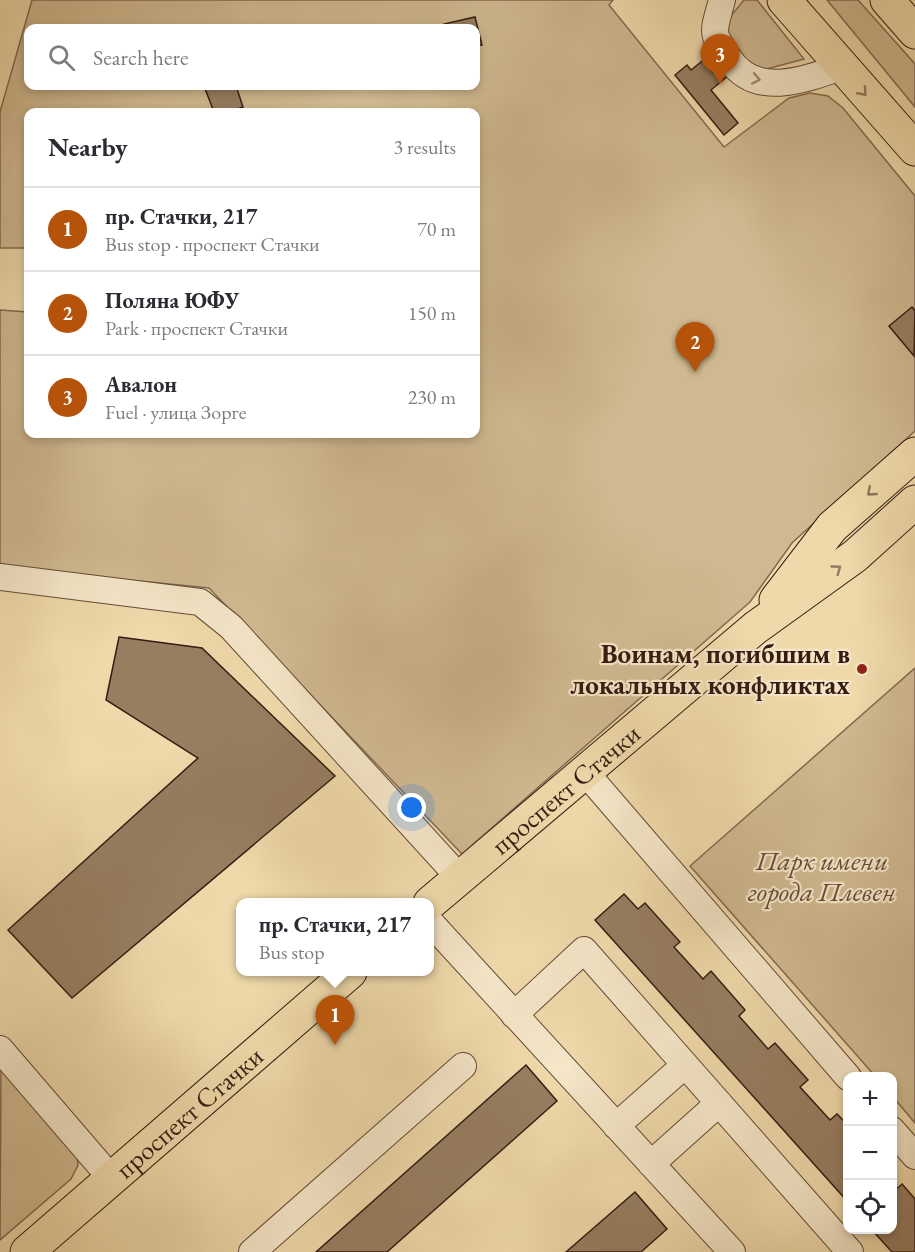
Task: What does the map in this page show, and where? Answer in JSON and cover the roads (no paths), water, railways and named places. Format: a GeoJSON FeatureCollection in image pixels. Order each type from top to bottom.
{"type":"FeatureCollection","features":[{"type":"Feature","properties":{"kind":"main road"},"geometry":{"type":"LineString","coordinates":[[784,0],[915,149]]}},
{"type":"Feature","properties":{"kind":"main road"},"geometry":{"type":"LineString","coordinates":[[887,0],[915,32]]}},
{"type":"Feature","properties":{"kind":"main road","name":"проспект Стачки"},"geometry":{"type":"LineString","coordinates":[[755,627],[832,527],[915,454]]}},
{"type":"Feature","properties":{"kind":"main road","name":"проспект Стачки"},"geometry":{"type":"LineString","coordinates":[[434,899],[755,627],[855,556],[915,502]]}},
{"type":"Feature","properties":{"kind":"main road","name":"проспект Стачки"},"geometry":{"type":"LineString","coordinates":[[27,1252],[345,976]]}},
{"type":"Feature","properties":{"kind":"lane"},"geometry":{"type":"LineString","coordinates":[[722,0],[713,31],[716,43],[739,73],[744,76],[750,79],[795,83],[841,67]]}},
{"type":"Feature","properties":{"kind":"lane"},"geometry":{"type":"LineString","coordinates":[[0,577],[200,602],[231,627],[459,877]]}},
{"type":"Feature","properties":{"kind":"lane"},"geometry":{"type":"LineString","coordinates":[[585,772],[844,1072]]}},
{"type":"Feature","properties":{"kind":"lane"},"geometry":{"type":"LineString","coordinates":[[434,927],[732,1252]]}},
{"type":"Feature","properties":{"kind":"lane"},"geometry":{"type":"LineString","coordinates":[[514,1015],[584,950],[850,1252]]}},
{"type":"Feature","properties":{"kind":"lane"},"geometry":{"type":"LineString","coordinates":[[2,1055],[111,1178]]}},
{"type":"Feature","properties":{"kind":"lane"},"geometry":{"type":"LineString","coordinates":[[616,1126],[685,1065]]}},
{"type":"Feature","properties":{"kind":"lane"},"geometry":{"type":"LineString","coordinates":[[252,1252],[463,1066]]}},
{"type":"Feature","properties":{"kind":"lane"},"geometry":{"type":"LineString","coordinates":[[651,1164],[719,1103]]}},
{"type":"Feature","properties":{"kind":"lane"},"geometry":{"type":"LineString","coordinates":[[897,1136],[915,1156]]}},
{"type":"Feature","properties":{"kind":"place","name":"Авалон"},"geometry":{"type":"Point","coordinates":[720,84]}},
{"type":"Feature","properties":{"kind":"place","name":"Поляна ЮФУ"},"geometry":{"type":"Point","coordinates":[695,372]}},
{"type":"Feature","properties":{"kind":"place","name":"Воинам, погибшим в локальных конфликтах"},"geometry":{"type":"Point","coordinates":[862,669]}},
{"type":"Feature","properties":{"kind":"place","name":"пр. Стачки, 217"},"geometry":{"type":"Point","coordinates":[335,1045]}},
{"type":"Feature","properties":{"kind":"park label","name":"Парк имени города Плевен"},"geometry":{"type":"Point","coordinates":[822,876]}}]}
